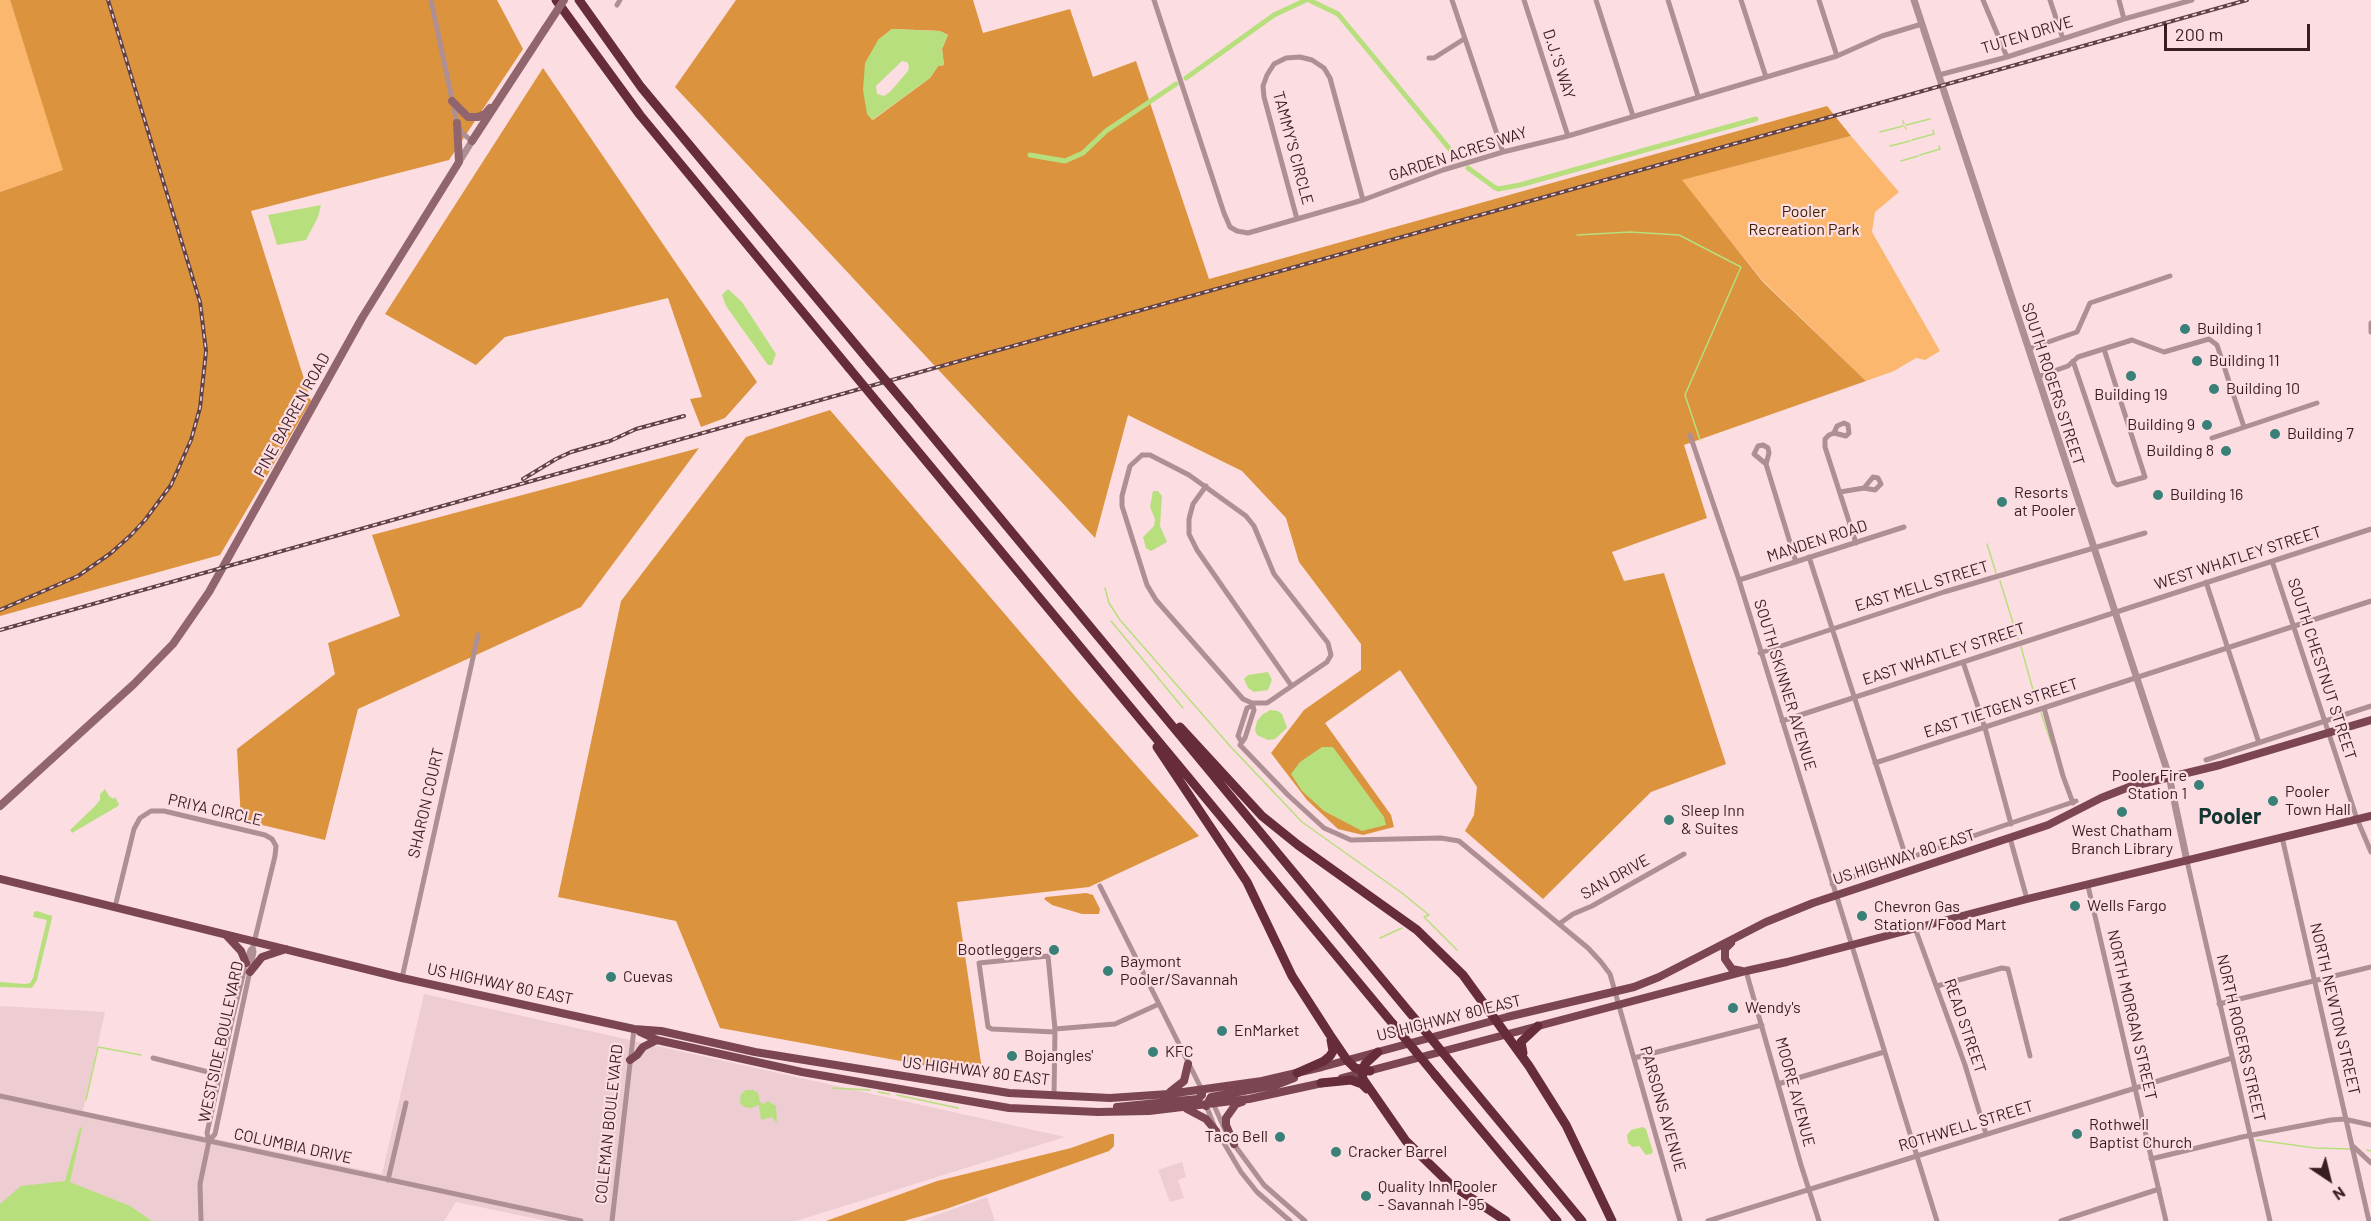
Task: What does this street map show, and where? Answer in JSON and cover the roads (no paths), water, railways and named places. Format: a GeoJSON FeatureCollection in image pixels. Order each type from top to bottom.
{"type":"FeatureCollection","features":[{"type":"Feature","properties":{"kind":"highway"},"geometry":{"type":"LineString","coordinates":[[556,0],[640,115],[1557,1221]]}},
{"type":"Feature","properties":{"kind":"highway"},"geometry":{"type":"LineString","coordinates":[[579,0],[641,87],[1582,1221]]}},
{"type":"Feature","properties":{"kind":"highway"},"geometry":{"type":"LineString","coordinates":[[1135,682],[1263,816],[1298,845],[1417,930],[1443,953],[1480,998],[1495,1022],[1529,1066],[1581,1153],[1612,1221]]}},
{"type":"Feature","properties":{"kind":"highway"},"geometry":{"type":"LineString","coordinates":[[1138,717],[1247,882],[1292,976],[1347,1060],[1356,1068],[1365,1071]]}},
{"type":"Feature","properties":{"kind":"highway"},"geometry":{"type":"LineString","coordinates":[[1529,1066],[1521,1048],[1521,1042],[1538,1026]]}},
{"type":"Feature","properties":{"kind":"highway"},"geometry":{"type":"LineString","coordinates":[[1298,1073],[1330,1056],[1333,1051],[1330,1035]]}},
{"type":"Feature","properties":{"kind":"highway"},"geometry":{"type":"LineString","coordinates":[[1378,1052],[1368,1060],[1363,1079],[1406,1141],[1426,1162],[1470,1199],[1506,1221]]}},
{"type":"Feature","properties":{"kind":"highway"},"geometry":{"type":"LineString","coordinates":[[1321,1083],[1351,1080],[1362,1084],[1373,1096]]}},
{"type":"Feature","properties":{"kind":"main road","name":"PINE BARREN ROAD"},"geometry":{"type":"LineString","coordinates":[[472,141],[564,0]]}},
{"type":"Feature","properties":{"kind":"main road"},"geometry":{"type":"LineString","coordinates":[[452,101],[468,117],[478,117],[485,114],[507,86]]}},
{"type":"Feature","properties":{"kind":"main road"},"geometry":{"type":"LineString","coordinates":[[457,123],[459,162]]}},
{"type":"Feature","properties":{"kind":"main road","name":"PINE BARREN ROAD"},"geometry":{"type":"LineString","coordinates":[[0,806],[134,684],[178,637],[209,592],[362,318],[459,162]]}},
{"type":"Feature","properties":{"kind":"main road","name":"US HIGHWAY 80 EAST"},"geometry":{"type":"LineString","coordinates":[[0,879],[224,934],[253,944],[287,949],[402,978],[634,1029],[661,1031],[729,1047],[1009,1093],[1110,1098],[1202,1090],[1298,1073],[1634,987],[1659,977],[1766,922],[1835,896],[2048,825],[2101,798],[2129,787],[2236,761],[2371,720]]}},
{"type":"Feature","properties":{"kind":"main road","name":"US HIGHWAY 80 EAST"},"geometry":{"type":"LineString","coordinates":[[634,1029],[657,1040],[802,1071],[1009,1108],[1149,1112],[1249,1100],[2026,899],[2088,886],[2371,816]]}},
{"type":"Feature","properties":{"kind":"main road"},"geometry":{"type":"LineString","coordinates":[[0,874],[14,883]]}},
{"type":"Feature","properties":{"kind":"main road"},"geometry":{"type":"LineString","coordinates":[[224,934],[242,951],[248,967],[262,957],[287,949]]}},
{"type":"Feature","properties":{"kind":"main road"},"geometry":{"type":"LineString","coordinates":[[1743,934],[1727,946],[1724,955],[1732,969],[1746,970]]}},
{"type":"Feature","properties":{"kind":"main road"},"geometry":{"type":"LineString","coordinates":[[630,1060],[643,1047],[657,1040]]}},
{"type":"Feature","properties":{"kind":"main road"},"geometry":{"type":"LineString","coordinates":[[1166,1094],[1184,1081],[1188,1064]]}},
{"type":"Feature","properties":{"kind":"main road"},"geometry":{"type":"LineString","coordinates":[[1210,1103],[1276,1085],[1322,1067]]}},
{"type":"Feature","properties":{"kind":"main road"},"geometry":{"type":"LineString","coordinates":[[1086,1112],[1137,1104],[1198,1099],[1202,1095],[1202,1090]]}},
{"type":"Feature","properties":{"kind":"main road"},"geometry":{"type":"LineString","coordinates":[[1234,1144],[1226,1125],[1226,1118],[1236,1104],[1249,1100]]}},
{"type":"Feature","properties":{"kind":"main road"},"geometry":{"type":"LineString","coordinates":[[1183,1108],[1202,1116],[1216,1131]]}},
{"type":"Feature","properties":{"kind":"street"},"geometry":{"type":"LineString","coordinates":[[431,0],[457,123],[462,133],[472,141]]}},
{"type":"Feature","properties":{"kind":"street","name":"GARDEN ACRES WAY"},"geometry":{"type":"LineString","coordinates":[[1154,0],[1230,226],[1237,231],[1248,232],[1363,200],[1443,170],[1503,152],[1568,136],[1837,56],[1882,36],[1922,24]]}},
{"type":"Feature","properties":{"kind":"street"},"geometry":{"type":"LineString","coordinates":[[1452,0],[1503,152]]}},
{"type":"Feature","properties":{"kind":"street","name":"D.J.'S WAY"},"geometry":{"type":"LineString","coordinates":[[1524,0],[1568,136]]}},
{"type":"Feature","properties":{"kind":"street"},"geometry":{"type":"LineString","coordinates":[[1596,0],[1633,116]]}},
{"type":"Feature","properties":{"kind":"street"},"geometry":{"type":"LineString","coordinates":[[1668,0],[1698,96]]}},
{"type":"Feature","properties":{"kind":"street"},"geometry":{"type":"LineString","coordinates":[[1741,0],[1766,77]]}},
{"type":"Feature","properties":{"kind":"street"},"geometry":{"type":"LineString","coordinates":[[1819,0],[1837,56]]}},
{"type":"Feature","properties":{"kind":"street","name":"SOUTH ROGERS STREET"},"geometry":{"type":"LineString","coordinates":[[1914,0],[2169,777],[2187,861]]}},
{"type":"Feature","properties":{"kind":"street"},"geometry":{"type":"LineString","coordinates":[[1983,0],[2007,57]]}},
{"type":"Feature","properties":{"kind":"street"},"geometry":{"type":"LineString","coordinates":[[2050,0],[2063,39]]}},
{"type":"Feature","properties":{"kind":"street"},"geometry":{"type":"LineString","coordinates":[[2119,0],[2124,19]]}},
{"type":"Feature","properties":{"kind":"street","name":"TUTEN DRIVE"},"geometry":{"type":"LineString","coordinates":[[1939,75],[2007,57],[2124,19],[2192,0]]}},
{"type":"Feature","properties":{"kind":"street"},"geometry":{"type":"LineString","coordinates":[[1429,58],[1434,58],[1464,39]]}},
{"type":"Feature","properties":{"kind":"street","name":"TAMMY'S CIRCLE"},"geometry":{"type":"LineString","coordinates":[[1297,219],[1263,86],[1274,64],[1286,58],[1300,57],[1312,60],[1324,68],[1330,78],[1363,200]]}},
{"type":"Feature","properties":{"kind":"street","name":"PINE BARREN ROAD"},"geometry":{"type":"LineString","coordinates":[[459,162],[472,141]]}},
{"type":"Feature","properties":{"kind":"street"},"geometry":{"type":"LineString","coordinates":[[2028,349],[2077,332],[2090,303],[2170,276]]}},
{"type":"Feature","properties":{"kind":"street"},"geometry":{"type":"LineString","coordinates":[[2371,323],[2371,332]]}},
{"type":"Feature","properties":{"kind":"street"},"geometry":{"type":"LineString","coordinates":[[2037,377],[2067,366],[2079,357],[2132,340],[2164,352],[2209,339],[2217,345],[2244,427]]}},
{"type":"Feature","properties":{"kind":"street"},"geometry":{"type":"LineString","coordinates":[[2073,361],[2114,482],[2117,485],[2145,477],[2104,349]]}},
{"type":"Feature","properties":{"kind":"street"},"geometry":{"type":"LineString","coordinates":[[2212,438],[2317,403]]}},
{"type":"Feature","properties":{"kind":"street"},"geometry":{"type":"LineString","coordinates":[[1834,433],[1825,438],[1825,447],[1856,543]]}},
{"type":"Feature","properties":{"kind":"street","name":"SOUTH SKINNER AVENUE"},"geometry":{"type":"LineString","coordinates":[[1690,435],[1738,580],[1937,1221]]}},
{"type":"Feature","properties":{"kind":"street"},"geometry":{"type":"LineString","coordinates":[[1142,455],[1150,455],[1206,486],[1246,516],[1254,526],[1274,574],[1328,643],[1330,655],[1327,662],[1290,685],[1267,703],[1252,704],[1243,699],[1156,600],[1147,585],[1122,506],[1122,496],[1130,466],[1142,455]]}},
{"type":"Feature","properties":{"kind":"street"},"geometry":{"type":"LineString","coordinates":[[1766,464],[1796,562]]}},
{"type":"Feature","properties":{"kind":"street"},"geometry":{"type":"LineString","coordinates":[[1206,486],[1193,504],[1189,519],[1189,534],[1197,550],[1290,685]]}},
{"type":"Feature","properties":{"kind":"street"},"geometry":{"type":"LineString","coordinates":[[1840,492],[1864,488]]}},
{"type":"Feature","properties":{"kind":"street","name":"MANDEN ROAD"},"geometry":{"type":"LineString","coordinates":[[1738,580],[1904,527]]}},
{"type":"Feature","properties":{"kind":"street","name":"WEST WHATLEY STREET"},"geometry":{"type":"LineString","coordinates":[[2114,613],[2371,530]]}},
{"type":"Feature","properties":{"kind":"street","name":"EAST MELL STREET"},"geometry":{"type":"LineString","coordinates":[[1760,653],[1948,590],[2145,533]]}},
{"type":"Feature","properties":{"kind":"street"},"geometry":{"type":"LineString","coordinates":[[1809,558],[1906,857]]}},
{"type":"Feature","properties":{"kind":"street","name":"SOUTH CHESTNUT STREET"},"geometry":{"type":"LineString","coordinates":[[2272,561],[2357,819],[2371,851]]}},
{"type":"Feature","properties":{"kind":"street"},"geometry":{"type":"LineString","coordinates":[[2206,582],[2259,743]]}},
{"type":"Feature","properties":{"kind":"street","name":"EAST TIETGEN STREET"},"geometry":{"type":"LineString","coordinates":[[1875,763],[2371,601]]}},
{"type":"Feature","properties":{"kind":"street","name":"EAST WHATLEY STREET"},"geometry":{"type":"LineString","coordinates":[[1782,721],[2114,613]]}},
{"type":"Feature","properties":{"kind":"street","name":"SHARON COURT"},"geometry":{"type":"LineString","coordinates":[[402,978],[478,635]]}},
{"type":"Feature","properties":{"kind":"street"},"geometry":{"type":"LineString","coordinates":[[1963,662],[1985,728],[2011,824]]}},
{"type":"Feature","properties":{"kind":"street"},"geometry":{"type":"LineString","coordinates":[[1252,704],[1254,710],[1248,731],[1242,741],[1238,736],[1247,708],[1252,704]]}},
{"type":"Feature","properties":{"kind":"street"},"geometry":{"type":"LineString","coordinates":[[2206,760],[2371,706]]}},
{"type":"Feature","properties":{"kind":"street"},"geometry":{"type":"LineString","coordinates":[[1832,884],[1906,857],[2075,802],[2063,776],[2044,708]]}},
{"type":"Feature","properties":{"kind":"street"},"geometry":{"type":"LineString","coordinates":[[1241,729],[1248,731]]}},
{"type":"Feature","properties":{"kind":"street","name":"PARSONS AVENUE"},"geometry":{"type":"LineString","coordinates":[[1242,741],[1240,745],[1264,771],[1324,828],[1351,840],[1441,837],[1459,841],[1588,948],[1601,962],[1610,974],[1662,1149],[1680,1221]]}},
{"type":"Feature","properties":{"kind":"street","name":"PRIYA CIRCLE"},"geometry":{"type":"LineString","coordinates":[[115,907],[134,829],[145,814],[164,811],[265,835],[274,843],[275,856],[253,944]]}},
{"type":"Feature","properties":{"kind":"street","name":"NORTH NEWTON STREET"},"geometry":{"type":"LineString","coordinates":[[2282,837],[2369,1221]]}},
{"type":"Feature","properties":{"kind":"street"},"geometry":{"type":"LineString","coordinates":[[2010,838],[2026,899]]}},
{"type":"Feature","properties":{"kind":"street","name":"SAN DRIVE"},"geometry":{"type":"LineString","coordinates":[[1559,924],[1573,914],[1592,906],[1684,854]]}},
{"type":"Feature","properties":{"kind":"street","name":"NORTH ROGERS STREET"},"geometry":{"type":"LineString","coordinates":[[2187,861],[2270,1221]]}},
{"type":"Feature","properties":{"kind":"street"},"geometry":{"type":"LineString","coordinates":[[1100,886],[1188,1064],[1234,1144],[1264,1185],[1305,1221]]}},
{"type":"Feature","properties":{"kind":"street","name":"NORTH MORGAN STREET"},"geometry":{"type":"LineString","coordinates":[[2088,886],[2166,1221]]}},
{"type":"Feature","properties":{"kind":"street","name":"READ STREET"},"geometry":{"type":"LineString","coordinates":[[1915,928],[1937,986],[1986,1134]]}},
{"type":"Feature","properties":{"kind":"street","name":"WESTSIDE BOULEVARD"},"geometry":{"type":"LineString","coordinates":[[209,1141],[215,1134],[228,1076],[250,950],[253,944]]}},
{"type":"Feature","properties":{"kind":"street"},"geometry":{"type":"LineString","coordinates":[[1054,1096],[1055,1030],[1048,956],[979,963],[985,1022],[992,1029],[1055,1030],[1115,1024],[1159,1004]]}},
{"type":"Feature","properties":{"kind":"street","name":"WESTSIDE BOULEVARD"},"geometry":{"type":"LineString","coordinates":[[201,1221],[200,1184],[209,1141],[207,1133],[248,967]]}},
{"type":"Feature","properties":{"kind":"street"},"geometry":{"type":"LineString","coordinates":[[2219,1004],[2371,967]]}},
{"type":"Feature","properties":{"kind":"street"},"geometry":{"type":"LineString","coordinates":[[1937,986],[2002,968],[2008,969],[2030,1056]]}},
{"type":"Feature","properties":{"kind":"street","name":"MOORE AVENUE"},"geometry":{"type":"LineString","coordinates":[[1746,970],[1819,1221]]}},
{"type":"Feature","properties":{"kind":"street"},"geometry":{"type":"LineString","coordinates":[[1634,1058],[1762,1026]]}},
{"type":"Feature","properties":{"kind":"street","name":"COLEMAN BOULEVARD"},"geometry":{"type":"LineString","coordinates":[[612,1221],[634,1029]]}},
{"type":"Feature","properties":{"kind":"street"},"geometry":{"type":"LineString","coordinates":[[1778,1084],[1884,1052]]}},
{"type":"Feature","properties":{"kind":"street"},"geometry":{"type":"LineString","coordinates":[[153,1058],[228,1076]]}},
{"type":"Feature","properties":{"kind":"street","name":"ROTHWELL STREET"},"geometry":{"type":"LineString","coordinates":[[1708,1221],[2135,1087],[2232,1059]]}},
{"type":"Feature","properties":{"kind":"street","name":"COLUMBIA DRIVE"},"geometry":{"type":"LineString","coordinates":[[0,1096],[581,1221]]}},
{"type":"Feature","properties":{"kind":"street"},"geometry":{"type":"LineString","coordinates":[[388,1180],[406,1103]]}},
{"type":"Feature","properties":{"kind":"street"},"geometry":{"type":"LineString","coordinates":[[1210,1103],[1216,1131],[1241,1172],[1257,1192],[1290,1221]]}},
{"type":"Feature","properties":{"kind":"street"},"geometry":{"type":"LineString","coordinates":[[2151,1159],[2250,1135],[2331,1120],[2347,1119],[2371,1125]]}},
{"type":"Feature","properties":{"kind":"street"},"geometry":{"type":"LineString","coordinates":[[2353,1145],[2371,1163]]}},
{"type":"Feature","properties":{"kind":"street"},"geometry":{"type":"LineString","coordinates":[[2061,1221],[2158,1189]]}},
{"type":"Feature","properties":{"kind":"waterway"},"geometry":{"type":"LineString","coordinates":[[1186,78],[1274,15],[1306,0]]}},
{"type":"Feature","properties":{"kind":"waterway"},"geometry":{"type":"LineString","coordinates":[[1309,0],[1338,14],[1453,153]]}},
{"type":"Feature","properties":{"kind":"waterway"},"geometry":{"type":"LineString","coordinates":[[1030,155],[1065,161],[1083,153],[1106,131],[1176,84]]}},
{"type":"Feature","properties":{"kind":"waterway"},"geometry":{"type":"LineString","coordinates":[[1468,168],[1498,189],[1520,185],[1756,119]]}},
{"type":"Feature","properties":{"kind":"waterway"},"geometry":{"type":"LineString","coordinates":[[1906,125],[1930,119]]}},
{"type":"Feature","properties":{"kind":"waterway"},"geometry":{"type":"LineString","coordinates":[[1880,132],[1903,126]]}},
{"type":"Feature","properties":{"kind":"waterway"},"geometry":{"type":"LineString","coordinates":[[1912,140],[1934,134],[1933,130]]}},
{"type":"Feature","properties":{"kind":"waterway"},"geometry":{"type":"LineString","coordinates":[[1890,146],[1910,141]]}},
{"type":"Feature","properties":{"kind":"waterway"},"geometry":{"type":"LineString","coordinates":[[1920,155],[1940,149],[1939,146]]}},
{"type":"Feature","properties":{"kind":"waterway"},"geometry":{"type":"LineString","coordinates":[[1901,161],[1918,156]]}},
{"type":"Feature","properties":{"kind":"waterway"},"geometry":{"type":"LineString","coordinates":[[1577,235],[1630,232],[1679,235],[1741,267],[1685,395],[1700,440]]}},
{"type":"Feature","properties":{"kind":"waterway"},"geometry":{"type":"LineString","coordinates":[[1987,544],[1996,573]]}},
{"type":"Feature","properties":{"kind":"waterway"},"geometry":{"type":"LineString","coordinates":[[2000,581],[2018,639]]}},
{"type":"Feature","properties":{"kind":"waterway"},"geometry":{"type":"LineString","coordinates":[[1105,588],[1109,603],[1120,620],[1230,746],[1302,822],[1429,915],[1424,917],[1457,950]]}},
{"type":"Feature","properties":{"kind":"waterway"},"geometry":{"type":"LineString","coordinates":[[1111,621],[1183,708]]}},
{"type":"Feature","properties":{"kind":"waterway"},"geometry":{"type":"LineString","coordinates":[[2021,647],[2037,704]]}},
{"type":"Feature","properties":{"kind":"waterway"},"geometry":{"type":"LineString","coordinates":[[2041,713],[2052,745]]}},
{"type":"Feature","properties":{"kind":"waterway"},"geometry":{"type":"LineString","coordinates":[[1380,938],[1402,928]]}},
{"type":"Feature","properties":{"kind":"waterway"},"geometry":{"type":"LineString","coordinates":[[86,1100],[98,1047],[141,1055]]}},
{"type":"Feature","properties":{"kind":"waterway"},"geometry":{"type":"LineString","coordinates":[[833,1088],[870,1090]]}},
{"type":"Feature","properties":{"kind":"waterway"},"geometry":{"type":"LineString","coordinates":[[878,1092],[889,1094]]}},
{"type":"Feature","properties":{"kind":"waterway"},"geometry":{"type":"LineString","coordinates":[[897,1095],[958,1108]]}},
{"type":"Feature","properties":{"kind":"waterway"},"geometry":{"type":"LineString","coordinates":[[2257,1140],[2315,1148],[2351,1149]]}},
{"type":"Feature","properties":{"kind":"waterway"},"geometry":{"type":"LineString","coordinates":[[2367,1150],[2371,1151]]}},
{"type":"Feature","properties":{"kind":"railway"},"geometry":{"type":"LineString","coordinates":[[0,610],[78,576],[111,553],[131,535],[171,485],[191,440],[200,408],[206,351],[200,302],[108,0]]}},
{"type":"Feature","properties":{"kind":"railway"},"geometry":{"type":"LineString","coordinates":[[0,630],[2247,0]]}},
{"type":"Feature","properties":{"kind":"railway"},"geometry":{"type":"LineString","coordinates":[[523,479],[571,452],[610,441],[636,429],[684,416]]}},
{"type":"Feature","properties":{"kind":"place","name":"Building 1"},"geometry":{"type":"Point","coordinates":[2185,329]}},
{"type":"Feature","properties":{"kind":"place","name":"Building 11"},"geometry":{"type":"Point","coordinates":[2197,361]}},
{"type":"Feature","properties":{"kind":"place","name":"Building 19"},"geometry":{"type":"Point","coordinates":[2131,376]}},
{"type":"Feature","properties":{"kind":"place","name":"Building 10"},"geometry":{"type":"Point","coordinates":[2214,389]}},
{"type":"Feature","properties":{"kind":"place","name":"Building 9"},"geometry":{"type":"Point","coordinates":[2207,425]}},
{"type":"Feature","properties":{"kind":"place","name":"Building 7"},"geometry":{"type":"Point","coordinates":[2275,434]}},
{"type":"Feature","properties":{"kind":"place","name":"Building 8"},"geometry":{"type":"Point","coordinates":[2226,451]}},
{"type":"Feature","properties":{"kind":"place","name":"Building 16"},"geometry":{"type":"Point","coordinates":[2158,495]}},
{"type":"Feature","properties":{"kind":"place","name":"Resorts at Pooler"},"geometry":{"type":"Point","coordinates":[2002,502]}},
{"type":"Feature","properties":{"kind":"place","name":"Pooler Fire Station 1"},"geometry":{"type":"Point","coordinates":[2199,785]}},
{"type":"Feature","properties":{"kind":"place","name":"Pooler Town Hall"},"geometry":{"type":"Point","coordinates":[2273,801]}},
{"type":"Feature","properties":{"kind":"place","name":"West Chatham Branch Library"},"geometry":{"type":"Point","coordinates":[2122,812]}},
{"type":"Feature","properties":{"kind":"place","name":"Sleep Inn & Suites"},"geometry":{"type":"Point","coordinates":[1669,820]}},
{"type":"Feature","properties":{"kind":"place","name":"Wells Fargo"},"geometry":{"type":"Point","coordinates":[2075,906]}},
{"type":"Feature","properties":{"kind":"place","name":"Chevron Gas Station / Food Mart"},"geometry":{"type":"Point","coordinates":[1862,916]}},
{"type":"Feature","properties":{"kind":"place","name":"Bootleggers"},"geometry":{"type":"Point","coordinates":[1054,950]}},
{"type":"Feature","properties":{"kind":"place","name":"Baymont Pooler/Savannah"},"geometry":{"type":"Point","coordinates":[1108,971]}},
{"type":"Feature","properties":{"kind":"place","name":"Cuevas"},"geometry":{"type":"Point","coordinates":[611,977]}},
{"type":"Feature","properties":{"kind":"place","name":"Wendy's"},"geometry":{"type":"Point","coordinates":[1733,1008]}},
{"type":"Feature","properties":{"kind":"place","name":"EnMarket"},"geometry":{"type":"Point","coordinates":[1222,1031]}},
{"type":"Feature","properties":{"kind":"place","name":"KFC"},"geometry":{"type":"Point","coordinates":[1153,1052]}},
{"type":"Feature","properties":{"kind":"place","name":"Bojangles'"},"geometry":{"type":"Point","coordinates":[1012,1056]}},
{"type":"Feature","properties":{"kind":"place","name":"Rothwell Baptist Church"},"geometry":{"type":"Point","coordinates":[2077,1134]}},
{"type":"Feature","properties":{"kind":"place","name":"Taco Bell"},"geometry":{"type":"Point","coordinates":[1280,1137]}},
{"type":"Feature","properties":{"kind":"place","name":"Cracker Barrel"},"geometry":{"type":"Point","coordinates":[1336,1152]}},
{"type":"Feature","properties":{"kind":"place","name":"Quality Inn Pooler - Savannah I-95"},"geometry":{"type":"Point","coordinates":[1366,1196]}},
{"type":"Feature","properties":{"kind":"district","name":"Pooler"},"geometry":{"type":"Point","coordinates":[2230,817]}},
{"type":"Feature","properties":{"kind":"park label","name":"Pooler Recreation Park"},"geometry":{"type":"Point","coordinates":[1804,221]}}]}
